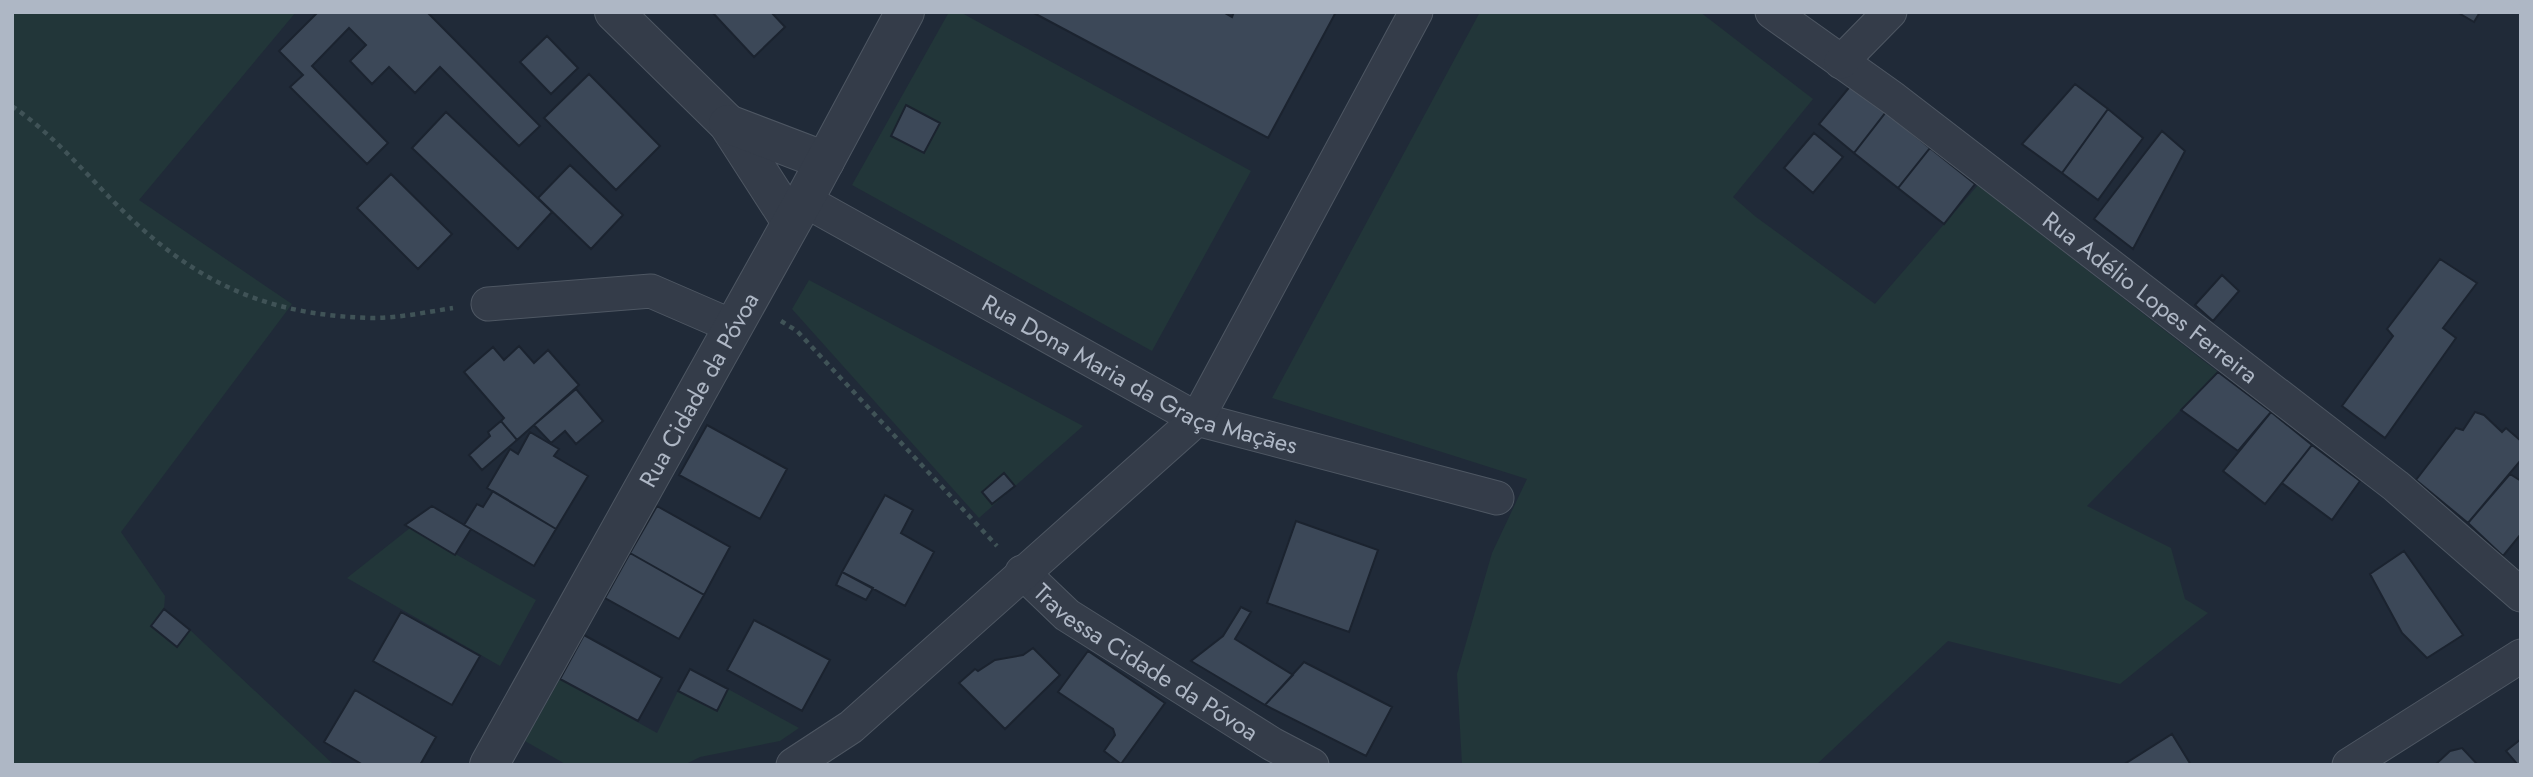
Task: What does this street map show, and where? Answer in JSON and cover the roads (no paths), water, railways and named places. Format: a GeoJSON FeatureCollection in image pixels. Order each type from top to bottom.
{"type":"FeatureCollection","features":[{"type":"Feature","properties":{"kind":"street"},"geometry":{"type":"LineString","coordinates":[[614,12],[728,124],[798,211]]}},
{"type":"Feature","properties":{"kind":"street","name":"Rua Cidade da Póvoa"},"geometry":{"type":"LineString","coordinates":[[489,765],[798,211],[905,12]]}},
{"type":"Feature","properties":{"kind":"street"},"geometry":{"type":"LineString","coordinates":[[793,765],[851,727],[1197,419],[1416,12]]}},
{"type":"Feature","properties":{"kind":"street","name":"Rua Adélio Lopes Ferreira"},"geometry":{"type":"LineString","coordinates":[[1772,12],[1894,99],[2396,486],[2521,595]]}},
{"type":"Feature","properties":{"kind":"street"},"geometry":{"type":"LineString","coordinates":[[1841,62],[1890,12]]}},
{"type":"Feature","properties":{"kind":"street"},"geometry":{"type":"LineString","coordinates":[[728,124],[825,161]]}},
{"type":"Feature","properties":{"kind":"street","name":"Rua Dona Maria da Graça Maçães"},"geometry":{"type":"LineString","coordinates":[[798,211],[1197,419],[1497,498]]}},
{"type":"Feature","properties":{"kind":"street"},"geometry":{"type":"LineString","coordinates":[[488,304],[651,291],[741,314]]}},
{"type":"Feature","properties":{"kind":"street","name":"Travessa Cidade da Póvoa"},"geometry":{"type":"LineString","coordinates":[[1022,572],[1067,615],[1272,744],[1312,765]]}},
{"type":"Feature","properties":{"kind":"street"},"geometry":{"type":"LineString","coordinates":[[2349,765],[2521,656]]}}]}
